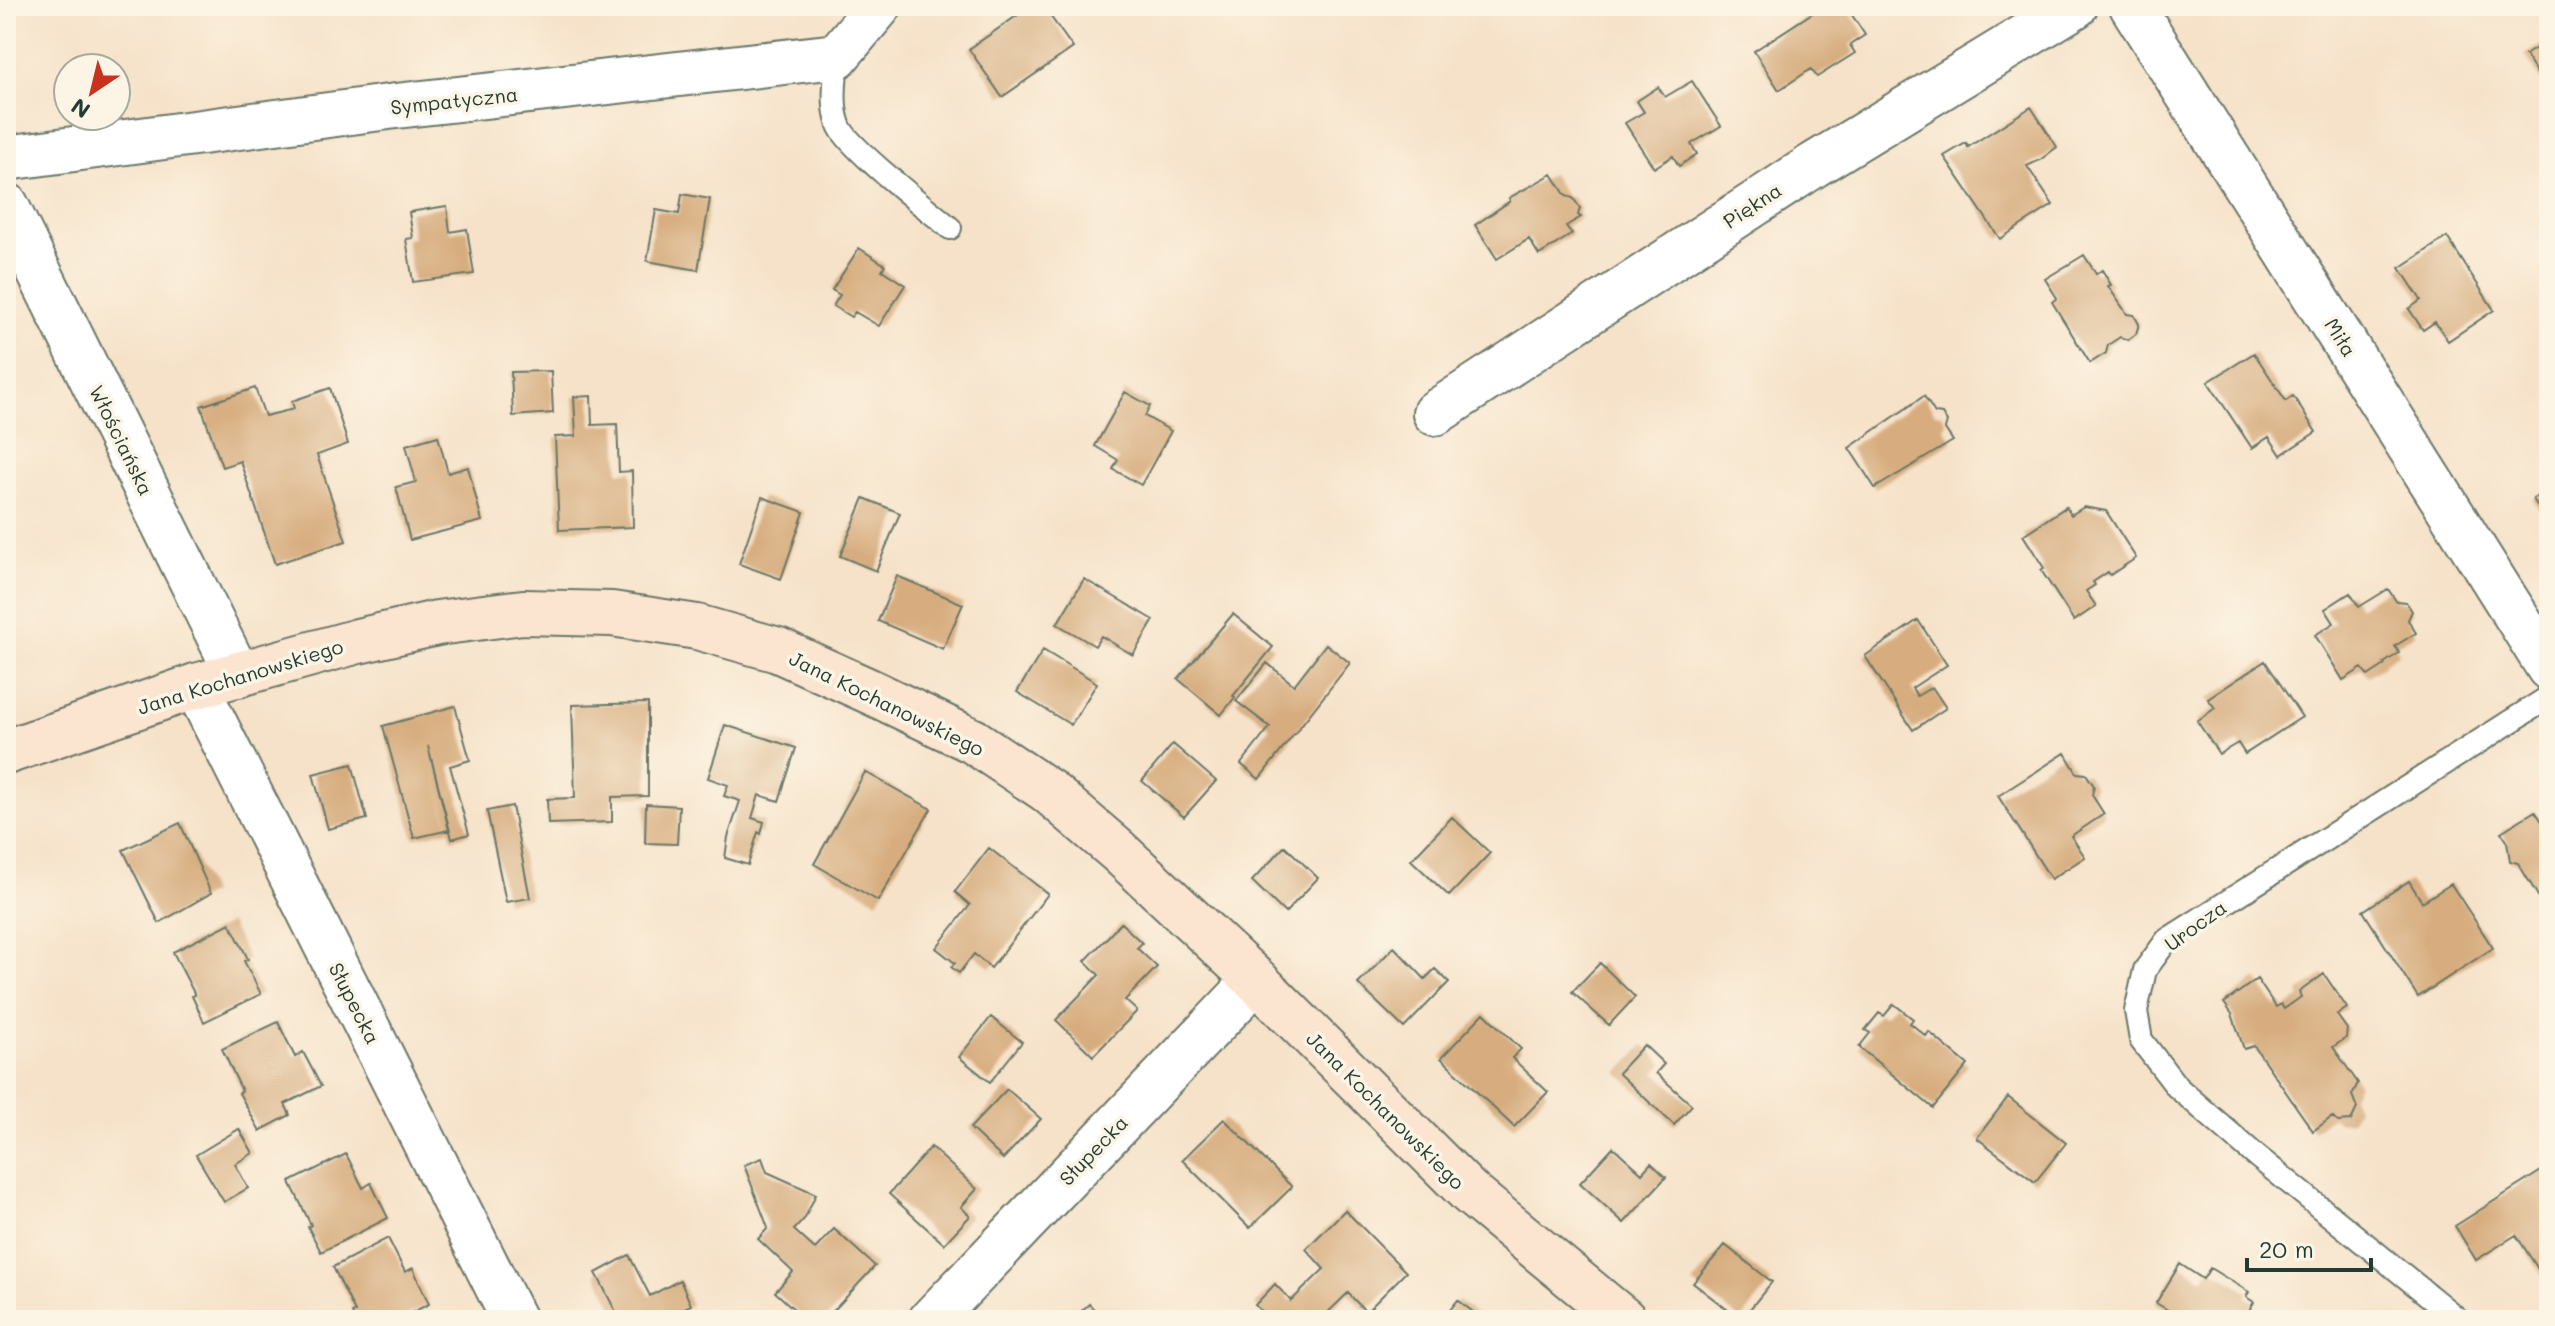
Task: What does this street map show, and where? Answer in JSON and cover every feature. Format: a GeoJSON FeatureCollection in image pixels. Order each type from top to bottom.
{"type":"FeatureCollection","features":[{"type":"Feature","properties":{"kind":"street"},"geometry":{"type":"LineString","coordinates":[[837,56],[879,6]]}},
{"type":"Feature","properties":{"kind":"street","name":"Piękna"},"geometry":{"type":"LineString","coordinates":[[1435,413],[1814,165],[2075,6]]}},
{"type":"Feature","properties":{"kind":"street","name":"Miła"},"geometry":{"type":"LineString","coordinates":[[2132,6],[2549,668]]}},
{"type":"Feature","properties":{"kind":"street","name":"Sympatyczna"},"geometry":{"type":"LineString","coordinates":[[6,158],[396,106],[837,56]]}},
{"type":"Feature","properties":{"kind":"street","name":"Włościańska"},"geometry":{"type":"LineString","coordinates":[[6,205],[238,675]]}},
{"type":"Feature","properties":{"kind":"street","name":"Jana Kochanowskiego"},"geometry":{"type":"LineString","coordinates":[[6,752],[196,686],[437,623],[523,612],[612,614],[697,627],[778,650],[973,741],[1048,791],[1118,851],[1256,980],[1470,1193],[1624,1320]]}},
{"type":"Feature","properties":{"kind":"street","name":"Słupecka"},"geometry":{"type":"LineString","coordinates":[[196,686],[514,1320]]}},
{"type":"Feature","properties":{"kind":"street","name":"Słupecka"},"geometry":{"type":"LineString","coordinates":[[931,1320],[1256,980]]}},
{"type":"Feature","properties":{"kind":"lane"},"geometry":{"type":"LineString","coordinates":[[837,56],[834,95],[839,127],[875,164],[950,228]]}},
{"type":"Feature","properties":{"kind":"lane","name":"Urocza"},"geometry":{"type":"LineString","coordinates":[[2459,1320],[2254,1154],[2177,1087],[2141,1040],[2136,1011],[2145,970],[2167,940],[2549,697]]}},
{"type":"Feature","properties":{"kind":"building"},"geometry":{"type":"Polygon","coordinates":[[[1031,6],[1043,6],[1073,48],[1002,97],[969,49],[1031,6]]]}},
{"type":"Feature","properties":{"kind":"building"},"geometry":{"type":"Polygon","coordinates":[[[1823,6],[1846,6],[1865,35],[1850,45],[1855,53],[1817,77],[1811,69],[1779,90],[1754,51],[1823,6]]]}},
{"type":"Feature","properties":{"kind":"building"},"geometry":{"type":"Polygon","coordinates":[[[2549,40],[2549,92],[2525,55],[2549,40]]]}},
{"type":"Feature","properties":{"kind":"building"},"geometry":{"type":"Polygon","coordinates":[[[1692,81],[1721,126],[1691,144],[1697,154],[1679,166],[1673,156],[1654,168],[1625,123],[1644,112],[1637,101],[1658,87],[1665,97],[1692,81]]]}},
{"type":"Feature","properties":{"kind":"building"},"geometry":{"type":"Polygon","coordinates":[[[2031,107],[2057,147],[2027,166],[2053,205],[2000,239],[1944,156],[1966,143],[1968,147],[2031,107]]]}},
{"type":"Feature","properties":{"kind":"building"},"geometry":{"type":"Polygon","coordinates":[[[1552,174],[1566,196],[1573,198],[1580,208],[1578,215],[1581,217],[1566,226],[1572,234],[1539,255],[1529,239],[1497,259],[1475,225],[1510,201],[1509,198],[1552,174]]]}},
{"type":"Feature","properties":{"kind":"building"},"geometry":{"type":"Polygon","coordinates":[[[682,194],[710,199],[698,270],[647,261],[656,210],[679,214],[682,194]]]}},
{"type":"Feature","properties":{"kind":"building"},"geometry":{"type":"Polygon","coordinates":[[[447,206],[450,232],[467,229],[474,274],[413,282],[406,239],[413,238],[409,212],[447,206]]]}},
{"type":"Feature","properties":{"kind":"building"},"geometry":{"type":"Polygon","coordinates":[[[2447,237],[2494,310],[2448,341],[2435,322],[2423,330],[2409,309],[2421,300],[2400,268],[2447,237]]]}},
{"type":"Feature","properties":{"kind":"building"},"geometry":{"type":"Polygon","coordinates":[[[859,248],[885,265],[882,270],[905,285],[879,326],[855,312],[851,317],[833,306],[840,295],[832,290],[859,248]]]}},
{"type":"Feature","properties":{"kind":"building"},"geometry":{"type":"Polygon","coordinates":[[[2084,255],[2096,274],[2102,270],[2111,285],[2108,286],[2127,314],[2134,315],[2139,324],[2136,334],[2128,340],[2120,337],[2108,345],[2106,353],[2090,363],[2052,302],[2057,298],[2045,279],[2084,255]]]}},
{"type":"Feature","properties":{"kind":"building"},"geometry":{"type":"Polygon","coordinates":[[[2254,353],[2286,401],[2293,396],[2316,432],[2281,455],[2269,437],[2252,448],[2208,382],[2254,353]]]}},
{"type":"Feature","properties":{"kind":"building"},"geometry":{"type":"Polygon","coordinates":[[[551,371],[553,413],[513,416],[511,372],[551,371]]]}},
{"type":"Feature","properties":{"kind":"building"},"geometry":{"type":"Polygon","coordinates":[[[255,388],[265,416],[294,409],[292,401],[330,388],[348,444],[317,455],[346,541],[275,564],[240,461],[222,467],[201,406],[255,388]]]}},
{"type":"Feature","properties":{"kind":"building"},"geometry":{"type":"Polygon","coordinates":[[[1125,392],[1150,406],[1145,416],[1171,431],[1141,485],[1113,469],[1118,460],[1095,446],[1125,392]]]}},
{"type":"Feature","properties":{"kind":"building"},"geometry":{"type":"Polygon","coordinates":[[[591,396],[592,425],[617,424],[619,472],[632,471],[633,527],[559,530],[555,437],[576,436],[574,397],[591,396]]]}},
{"type":"Feature","properties":{"kind":"building"},"geometry":{"type":"Polygon","coordinates":[[[1924,396],[1935,413],[1942,414],[1947,422],[1945,429],[1953,441],[1875,488],[1849,448],[1924,396]]]}},
{"type":"Feature","properties":{"kind":"building"},"geometry":{"type":"Polygon","coordinates":[[[438,436],[448,473],[468,467],[482,521],[410,540],[396,487],[416,482],[406,445],[438,436]]]}},
{"type":"Feature","properties":{"kind":"building"},"geometry":{"type":"Polygon","coordinates":[[[2549,489],[2549,524],[2533,499],[2549,489]]]}},
{"type":"Feature","properties":{"kind":"building"},"geometry":{"type":"Polygon","coordinates":[[[762,497],[804,512],[781,579],[739,564],[762,497]]]}},
{"type":"Feature","properties":{"kind":"building"},"geometry":{"type":"Polygon","coordinates":[[[864,498],[900,513],[876,571],[840,556],[864,498]]]}},
{"type":"Feature","properties":{"kind":"building"},"geometry":{"type":"Polygon","coordinates":[[[2066,507],[2071,515],[2084,507],[2106,511],[2136,558],[2093,582],[2095,585],[2086,591],[2096,606],[2074,621],[2023,535],[2066,507]]]}},
{"type":"Feature","properties":{"kind":"building"},"geometry":{"type":"Polygon","coordinates":[[[897,576],[963,604],[943,649],[878,621],[897,576]]]}},
{"type":"Feature","properties":{"kind":"building"},"geometry":{"type":"Polygon","coordinates":[[[1084,579],[1154,620],[1133,655],[1101,636],[1095,646],[1057,624],[1084,579]]]}},
{"type":"Feature","properties":{"kind":"building"},"geometry":{"type":"Polygon","coordinates":[[[2388,589],[2396,601],[2406,602],[2412,611],[2408,620],[2416,633],[2395,646],[2399,653],[2368,676],[2362,668],[2343,680],[2315,635],[2334,623],[2325,609],[2350,593],[2359,607],[2388,589]]]}},
{"type":"Feature","properties":{"kind":"building"},"geometry":{"type":"Polygon","coordinates":[[[1233,614],[1273,647],[1221,715],[1178,679],[1233,614]]]}},
{"type":"Feature","properties":{"kind":"building"},"geometry":{"type":"Polygon","coordinates":[[[1918,620],[1947,665],[1912,688],[1917,696],[1932,687],[1946,708],[1913,730],[1865,656],[1918,620]]]}},
{"type":"Feature","properties":{"kind":"building"},"geometry":{"type":"Polygon","coordinates":[[[1326,644],[1350,663],[1259,779],[1241,764],[1270,727],[1236,701],[1267,663],[1294,685],[1326,644]]]}},
{"type":"Feature","properties":{"kind":"building"},"geometry":{"type":"Polygon","coordinates":[[[1043,650],[1097,683],[1071,725],[1017,692],[1043,650]]]}},
{"type":"Feature","properties":{"kind":"building"},"geometry":{"type":"Polygon","coordinates":[[[2265,661],[2302,717],[2245,754],[2238,743],[2219,754],[2197,721],[2215,708],[2208,699],[2265,661]]]}},
{"type":"Feature","properties":{"kind":"building"},"geometry":{"type":"Polygon","coordinates":[[[648,703],[648,796],[612,797],[612,822],[548,824],[547,799],[575,798],[572,705],[648,703]]]}},
{"type":"Feature","properties":{"kind":"building"},"geometry":{"type":"Polygon","coordinates":[[[455,706],[470,760],[450,766],[469,834],[452,839],[428,746],[449,830],[414,838],[383,726],[455,706]]]}},
{"type":"Feature","properties":{"kind":"building"},"geometry":{"type":"Polygon","coordinates":[[[725,725],[796,748],[779,801],[759,795],[752,818],[764,822],[748,865],[725,858],[728,837],[740,801],[724,796],[728,785],[708,778],[725,725]]]}},
{"type":"Feature","properties":{"kind":"building"},"geometry":{"type":"Polygon","coordinates":[[[1173,744],[1216,781],[1184,817],[1142,781],[1173,744]]]}},
{"type":"Feature","properties":{"kind":"building"},"geometry":{"type":"Polygon","coordinates":[[[2065,753],[2077,773],[2086,774],[2094,786],[2092,795],[2104,814],[2071,836],[2085,857],[2051,879],[1998,796],[2065,753]]]}},
{"type":"Feature","properties":{"kind":"building"},"geometry":{"type":"Polygon","coordinates":[[[352,764],[367,819],[328,829],[313,774],[352,764]]]}},
{"type":"Feature","properties":{"kind":"building"},"geometry":{"type":"Polygon","coordinates":[[[865,772],[931,809],[878,901],[814,864],[865,772]]]}},
{"type":"Feature","properties":{"kind":"building"},"geometry":{"type":"Polygon","coordinates":[[[646,804],[679,806],[677,844],[645,843],[646,804]]]}},
{"type":"Feature","properties":{"kind":"building"},"geometry":{"type":"Polygon","coordinates":[[[512,806],[530,898],[506,902],[487,811],[512,806]]]}},
{"type":"Feature","properties":{"kind":"building"},"geometry":{"type":"Polygon","coordinates":[[[2535,811],[2549,832],[2549,914],[2518,863],[2510,861],[2507,841],[2501,832],[2535,811]]]}},
{"type":"Feature","properties":{"kind":"building"},"geometry":{"type":"Polygon","coordinates":[[[1452,817],[1490,853],[1449,896],[1411,860],[1452,817]]]}},
{"type":"Feature","properties":{"kind":"building"},"geometry":{"type":"Polygon","coordinates":[[[180,823],[211,893],[159,923],[123,850],[180,823]]]}},
{"type":"Feature","properties":{"kind":"building"},"geometry":{"type":"Polygon","coordinates":[[[1285,846],[1318,878],[1285,913],[1252,881],[1285,846]]]}},
{"type":"Feature","properties":{"kind":"building"},"geometry":{"type":"Polygon","coordinates":[[[989,848],[1048,894],[991,968],[974,954],[959,973],[951,967],[955,963],[936,948],[970,905],[955,892],[989,848]]]}},
{"type":"Feature","properties":{"kind":"building"},"geometry":{"type":"Polygon","coordinates":[[[2409,881],[2422,902],[2451,884],[2493,948],[2418,997],[2363,911],[2409,881]]]}},
{"type":"Feature","properties":{"kind":"building"},"geometry":{"type":"Polygon","coordinates":[[[230,923],[261,994],[204,1022],[192,996],[195,995],[173,952],[230,923]]]}},
{"type":"Feature","properties":{"kind":"building"},"geometry":{"type":"Polygon","coordinates":[[[1121,923],[1142,943],[1137,948],[1157,967],[1125,1000],[1137,1011],[1093,1056],[1056,1020],[1099,975],[1085,961],[1121,923]]]}},
{"type":"Feature","properties":{"kind":"building"},"geometry":{"type":"Polygon","coordinates":[[[1394,947],[1425,979],[1435,969],[1449,982],[1404,1028],[1358,984],[1394,947]]]}},
{"type":"Feature","properties":{"kind":"building"},"geometry":{"type":"Polygon","coordinates":[[[1600,963],[1635,997],[1609,1025],[1572,992],[1600,963]]]}},
{"type":"Feature","properties":{"kind":"building"},"geometry":{"type":"Polygon","coordinates":[[[2324,974],[2347,1008],[2337,1015],[2347,1029],[2346,1038],[2333,1047],[2358,1083],[2352,1095],[2357,1108],[2351,1121],[2338,1122],[2332,1117],[2313,1131],[2254,1046],[2244,1049],[2232,1014],[2224,1003],[2257,979],[2276,1007],[2281,1004],[2284,1009],[2301,997],[2299,992],[2324,974]]]}},
{"type":"Feature","properties":{"kind":"building"},"geometry":{"type":"Polygon","coordinates":[[[1894,1004],[1913,1019],[1910,1023],[1926,1036],[1929,1032],[1968,1065],[1933,1108],[1859,1047],[1870,1033],[1865,1030],[1879,1013],[1884,1016],[1894,1004]]]}},
{"type":"Feature","properties":{"kind":"building"},"geometry":{"type":"Polygon","coordinates":[[[1484,1013],[1521,1049],[1512,1058],[1548,1092],[1514,1127],[1441,1058],[1484,1013]]]}},
{"type":"Feature","properties":{"kind":"building"},"geometry":{"type":"Polygon","coordinates":[[[991,1017],[1022,1042],[990,1082],[959,1057],[991,1017]]]}},
{"type":"Feature","properties":{"kind":"building"},"geometry":{"type":"Polygon","coordinates":[[[278,1022],[295,1057],[303,1052],[321,1086],[285,1104],[290,1115],[260,1131],[239,1093],[242,1091],[222,1049],[278,1022]]]}},
{"type":"Feature","properties":{"kind":"building"},"geometry":{"type":"Polygon","coordinates":[[[1644,1045],[1664,1064],[1656,1073],[1692,1105],[1674,1125],[1618,1073],[1644,1045]]]}},
{"type":"Feature","properties":{"kind":"building"},"geometry":{"type":"Polygon","coordinates":[[[1007,1089],[1041,1119],[1003,1159],[970,1128],[1007,1089]]]}},
{"type":"Feature","properties":{"kind":"building"},"geometry":{"type":"Polygon","coordinates":[[[2008,1097],[2066,1143],[2035,1182],[1977,1138],[2008,1097]]]}},
{"type":"Feature","properties":{"kind":"building"},"geometry":{"type":"Polygon","coordinates":[[[1224,1119],[1292,1187],[1250,1228],[1182,1160],[1224,1119]]]}},
{"type":"Feature","properties":{"kind":"building"},"geometry":{"type":"Polygon","coordinates":[[[239,1129],[253,1153],[235,1164],[248,1188],[224,1202],[196,1155],[239,1129]]]}},
{"type":"Feature","properties":{"kind":"building"},"geometry":{"type":"Polygon","coordinates":[[[931,1147],[977,1189],[961,1207],[970,1216],[944,1244],[889,1194],[931,1147]]]}},
{"type":"Feature","properties":{"kind":"building"},"geometry":{"type":"Polygon","coordinates":[[[1613,1147],[1642,1173],[1651,1163],[1666,1177],[1624,1223],[1580,1183],[1613,1147]]]}},
{"type":"Feature","properties":{"kind":"building"},"geometry":{"type":"Polygon","coordinates":[[[346,1154],[363,1188],[371,1183],[388,1218],[321,1252],[290,1182],[346,1154]]]}},
{"type":"Feature","properties":{"kind":"building"},"geometry":{"type":"Polygon","coordinates":[[[762,1158],[767,1172],[816,1194],[805,1218],[794,1230],[815,1249],[834,1229],[875,1266],[825,1320],[806,1320],[775,1292],[793,1272],[758,1239],[768,1228],[744,1165],[762,1158]]]}},
{"type":"Feature","properties":{"kind":"building"},"geometry":{"type":"Polygon","coordinates":[[[2549,1166],[2549,1275],[2544,1278],[2516,1235],[2476,1260],[2455,1226],[2549,1166]]]}},
{"type":"Feature","properties":{"kind":"building"},"geometry":{"type":"Polygon","coordinates":[[[1345,1210],[1406,1272],[1366,1312],[1348,1293],[1320,1320],[1308,1320],[1301,1313],[1294,1320],[1270,1320],[1255,1305],[1275,1284],[1291,1301],[1324,1269],[1306,1249],[1345,1210]]]}},
{"type":"Feature","properties":{"kind":"building"},"geometry":{"type":"Polygon","coordinates":[[[388,1238],[405,1272],[413,1268],[429,1304],[397,1320],[355,1320],[352,1313],[355,1312],[333,1267],[388,1238]]]}},
{"type":"Feature","properties":{"kind":"building"},"geometry":{"type":"Polygon","coordinates":[[[1725,1245],[1772,1282],[1741,1320],[1693,1283],[1725,1245]]]}},
{"type":"Feature","properties":{"kind":"building"},"geometry":{"type":"Polygon","coordinates":[[[629,1255],[650,1296],[680,1280],[691,1305],[675,1312],[679,1320],[620,1320],[596,1273],[629,1255]]]}},
{"type":"Feature","properties":{"kind":"building"},"geometry":{"type":"Polygon","coordinates":[[[2180,1264],[2203,1279],[2210,1268],[2249,1292],[2246,1297],[2254,1302],[2243,1320],[2169,1320],[2173,1313],[2156,1303],[2180,1264]]]}},
{"type":"Feature","properties":{"kind":"building"},"geometry":{"type":"Polygon","coordinates":[[[1458,1300],[1483,1320],[1442,1320],[1458,1300]]]}},
{"type":"Feature","properties":{"kind":"building"},"geometry":{"type":"Polygon","coordinates":[[[1089,1304],[1104,1320],[1072,1320],[1089,1304]]]}}]}
